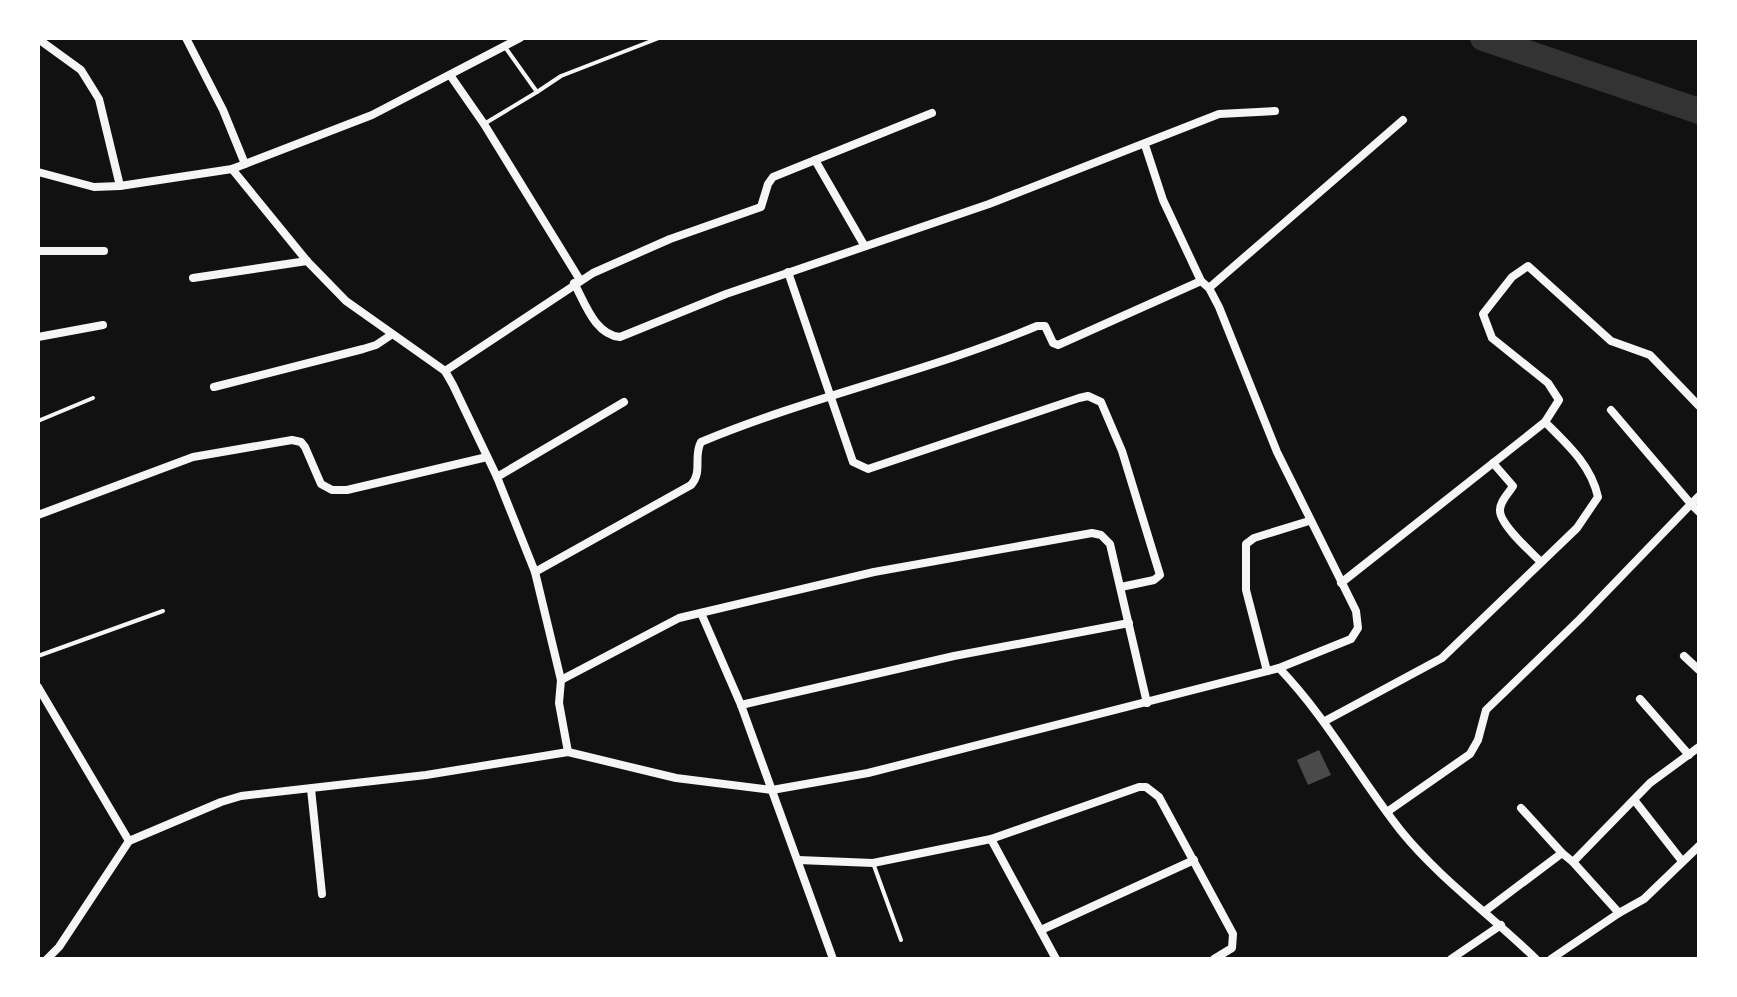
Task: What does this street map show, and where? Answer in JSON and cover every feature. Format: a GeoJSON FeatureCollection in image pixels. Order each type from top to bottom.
{"type":"FeatureCollection","features":[{"type":"Feature","properties":{"kind":"street"},"geometry":{"type":"LineString","coordinates":[[186,38],[223,110],[245,164]]}},
{"type":"Feature","properties":{"kind":"street"},"geometry":{"type":"LineString","coordinates":[[38,172],[94,187],[232,169],[372,115],[520,38]]}},
{"type":"Feature","properties":{"kind":"street"},"geometry":{"type":"LineString","coordinates":[[41,41],[81,70],[99,99],[120,186]]}},
{"type":"Feature","properties":{"kind":"street"},"geometry":{"type":"LineString","coordinates":[[450,75],[484,124],[577,282],[599,327],[606,333],[620,337],[726,294],[989,204],[1219,114],[1275,111]]}},
{"type":"Feature","properties":{"kind":"street"},"geometry":{"type":"LineString","coordinates":[[445,371],[577,282],[670,239],[761,207],[770,180],[932,113]]}},
{"type":"Feature","properties":{"kind":"street"},"geometry":{"type":"LineString","coordinates":[[1209,288],[1403,120]]}},
{"type":"Feature","properties":{"kind":"street"},"geometry":{"type":"LineString","coordinates":[[47,959],[59,947],[129,841],[231,799],[426,775],[568,752],[676,778],[772,790],[868,773],[1147,703],[1279,668],[1351,639],[1358,628],[1356,611],[1277,452],[1209,288],[1201,281],[1163,200],[1145,145]]}},
{"type":"Feature","properties":{"kind":"street"},"geometry":{"type":"LineString","coordinates":[[815,160],[864,245]]}},
{"type":"Feature","properties":{"kind":"street"},"geometry":{"type":"LineString","coordinates":[[232,169],[307,261],[346,301],[445,371],[497,477],[535,572],[561,680],[559,703],[568,752]]}},
{"type":"Feature","properties":{"kind":"street"},"geometry":{"type":"LineString","coordinates":[[38,251],[104,251]]}},
{"type":"Feature","properties":{"kind":"street"},"geometry":{"type":"LineString","coordinates":[[193,278],[307,261]]}},
{"type":"Feature","properties":{"kind":"street"},"geometry":{"type":"LineString","coordinates":[[1341,583],[1545,422],[1559,400],[1548,383],[1492,338],[1483,314],[1512,277],[1528,266],[1611,341],[1650,355],[1699,406]]}},
{"type":"Feature","properties":{"kind":"street"},"geometry":{"type":"LineString","coordinates":[[788,272],[853,462],[868,469],[1079,398],[1095,398],[1106,409],[1117,437],[1160,575],[1154,580],[1121,587]]}},
{"type":"Feature","properties":{"kind":"street"},"geometry":{"type":"LineString","coordinates":[[535,572],[691,485],[698,476],[698,448],[701,442],[829,395],[988,346],[1040,325],[1045,326],[1051,340],[1058,345],[1201,281]]}},
{"type":"Feature","properties":{"kind":"street"},"geometry":{"type":"LineString","coordinates":[[38,337],[103,325]]}},
{"type":"Feature","properties":{"kind":"street"},"geometry":{"type":"LineString","coordinates":[[214,387],[363,349],[391,335]]}},
{"type":"Feature","properties":{"kind":"street"},"geometry":{"type":"LineString","coordinates":[[497,477],[624,402]]}},
{"type":"Feature","properties":{"kind":"street"},"geometry":{"type":"LineString","coordinates":[[1611,410],[1699,512]]}},
{"type":"Feature","properties":{"kind":"street"},"geometry":{"type":"LineString","coordinates":[[1325,721],[1442,658],[1577,528],[1598,497],[1595,481],[1576,453],[1545,422]]}},
{"type":"Feature","properties":{"kind":"street"},"geometry":{"type":"LineString","coordinates":[[38,515],[193,457],[292,440],[298,440],[305,447],[321,484],[332,490],[347,490],[487,457]]}},
{"type":"Feature","properties":{"kind":"street"},"geometry":{"type":"LineString","coordinates":[[1493,463],[1513,486],[1501,504],[1500,514],[1541,562]]}},
{"type":"Feature","properties":{"kind":"street"},"geometry":{"type":"LineString","coordinates":[[1387,812],[1470,754],[1478,740],[1486,710],[1580,619],[1699,496]]}},
{"type":"Feature","properties":{"kind":"street"},"geometry":{"type":"LineString","coordinates":[[1267,671],[1246,590],[1246,544],[1254,538],[1309,521]]}},
{"type":"Feature","properties":{"kind":"street"},"geometry":{"type":"LineString","coordinates":[[561,680],[679,618],[874,572],[1092,533],[1107,539],[1147,703]]}},
{"type":"Feature","properties":{"kind":"street"},"geometry":{"type":"LineString","coordinates":[[701,613],[741,705],[833,959]]}},
{"type":"Feature","properties":{"kind":"street"},"geometry":{"type":"LineString","coordinates":[[741,705],[954,656],[1129,623]]}},
{"type":"Feature","properties":{"kind":"street"},"geometry":{"type":"LineString","coordinates":[[1684,656],[1699,670]]}},
{"type":"Feature","properties":{"kind":"street"},"geometry":{"type":"LineString","coordinates":[[1279,668],[1325,721],[1387,812],[1433,866],[1536,959]]}},
{"type":"Feature","properties":{"kind":"street"},"geometry":{"type":"LineString","coordinates":[[38,687],[129,841]]}},
{"type":"Feature","properties":{"kind":"street"},"geometry":{"type":"LineString","coordinates":[[1640,699],[1689,755]]}},
{"type":"Feature","properties":{"kind":"street"},"geometry":{"type":"LineString","coordinates":[[1573,862],[1650,783],[1699,747]]}},
{"type":"Feature","properties":{"kind":"street"},"geometry":{"type":"LineString","coordinates":[[798,860],[873,863],[991,839],[1146,787],[1159,797],[1234,938],[1232,948],[1214,959]]}},
{"type":"Feature","properties":{"kind":"street"},"geometry":{"type":"LineString","coordinates":[[311,789],[322,894]]}},
{"type":"Feature","properties":{"kind":"street"},"geometry":{"type":"LineString","coordinates":[[1635,801],[1682,861]]}},
{"type":"Feature","properties":{"kind":"street"},"geometry":{"type":"LineString","coordinates":[[1521,808],[1619,913]]}},
{"type":"Feature","properties":{"kind":"street"},"geometry":{"type":"LineString","coordinates":[[991,839],[1056,959]]}},
{"type":"Feature","properties":{"kind":"street"},"geometry":{"type":"LineString","coordinates":[[1551,959],[1644,899],[1699,846]]}},
{"type":"Feature","properties":{"kind":"street"},"geometry":{"type":"LineString","coordinates":[[1485,911],[1562,853]]}},
{"type":"Feature","properties":{"kind":"street"},"geometry":{"type":"LineString","coordinates":[[1041,930],[1194,860]]}},
{"type":"Feature","properties":{"kind":"street"},"geometry":{"type":"LineString","coordinates":[[1451,959],[1501,925]]}},
{"type":"Feature","properties":{"kind":"lane"},"geometry":{"type":"LineString","coordinates":[[484,124],[561,76],[659,38]]}},
{"type":"Feature","properties":{"kind":"lane"},"geometry":{"type":"LineString","coordinates":[[504,45],[537,92]]}},
{"type":"Feature","properties":{"kind":"lane"},"geometry":{"type":"LineString","coordinates":[[38,421],[93,398]]}},
{"type":"Feature","properties":{"kind":"lane"},"geometry":{"type":"LineString","coordinates":[[38,656],[163,611]]}},
{"type":"Feature","properties":{"kind":"lane"},"geometry":{"type":"LineString","coordinates":[[873,863],[901,940]]}},
{"type":"Feature","properties":{"kind":"building"},"geometry":{"type":"Polygon","coordinates":[[[1319,750],[1331,775],[1308,785],[1297,760],[1319,750]]]}},
{"type":"Feature","properties":{"kind":"waterway"},"geometry":{"type":"LineString","coordinates":[[1483,38],[1699,111]]}}]}
